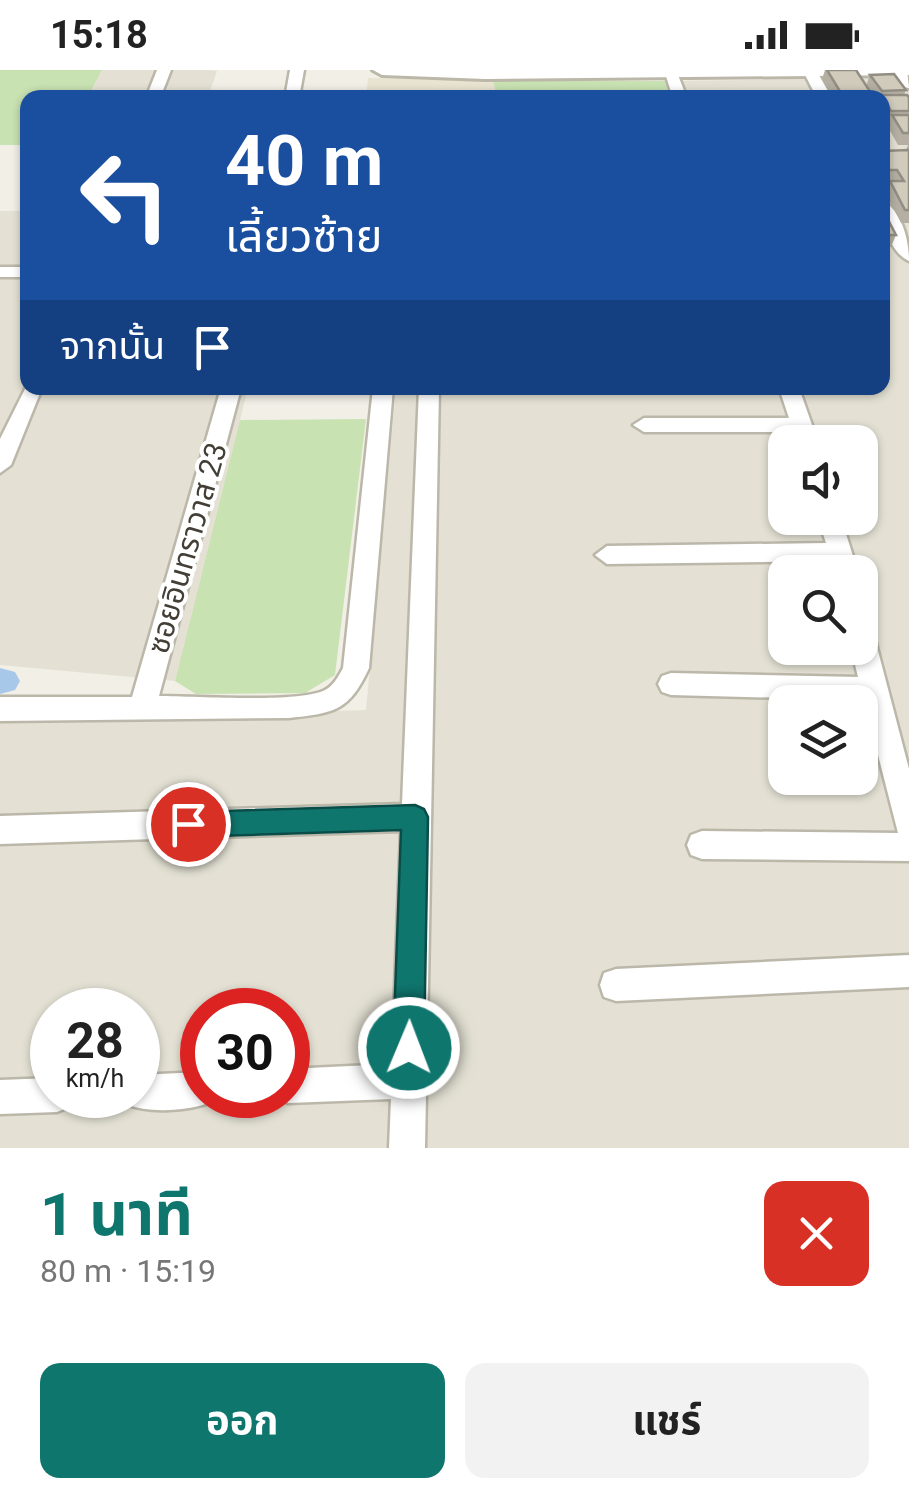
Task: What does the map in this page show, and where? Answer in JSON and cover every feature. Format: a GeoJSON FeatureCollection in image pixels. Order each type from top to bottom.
{"type":"FeatureCollection","features":[{"type":"Feature","properties":{"kind":"street"},"geometry":{"type":"LineString","coordinates":[[382,70],[909,70]]}},
{"type":"Feature","properties":{"kind":"street"},"geometry":{"type":"LineString","coordinates":[[900,70],[909,84]]}},
{"type":"Feature","properties":{"kind":"street"},"geometry":{"type":"LineString","coordinates":[[890,221],[909,256]]}},
{"type":"Feature","properties":{"kind":"street"},"geometry":{"type":"LineString","coordinates":[[0,466],[29,395]]}},
{"type":"Feature","properties":{"kind":"street","name":"ซอยอินทราวาส 23"},"geometry":{"type":"LineString","coordinates":[[142,708],[230,395]]}},
{"type":"Feature","properties":{"kind":"street"},"geometry":{"type":"LineString","coordinates":[[0,709],[289,707],[334,702],[345,692],[356,668],[382,395]]}},
{"type":"Feature","properties":{"kind":"street"},"geometry":{"type":"LineString","coordinates":[[407,1148],[429,395]]}},
{"type":"Feature","properties":{"kind":"street"},"geometry":{"type":"LineString","coordinates":[[792,395],[803,425]]}},
{"type":"Feature","properties":{"kind":"street"},"geometry":{"type":"LineString","coordinates":[[644,425],[768,432]]}},
{"type":"Feature","properties":{"kind":"street"},"geometry":{"type":"LineString","coordinates":[[607,555],[768,560]]}},
{"type":"Feature","properties":{"kind":"street"},"geometry":{"type":"LineString","coordinates":[[671,684],[768,686]]}},
{"type":"Feature","properties":{"kind":"street"},"geometry":{"type":"LineString","coordinates":[[878,705],[909,825]]}},
{"type":"Feature","properties":{"kind":"street"},"geometry":{"type":"LineString","coordinates":[[0,830],[415,817]]}},
{"type":"Feature","properties":{"kind":"street"},"geometry":{"type":"LineString","coordinates":[[702,845],[909,847]]}},
{"type":"Feature","properties":{"kind":"street"},"geometry":{"type":"LineString","coordinates":[[616,985],[909,972]]}},
{"type":"Feature","properties":{"kind":"street"},"geometry":{"type":"LineString","coordinates":[[310,1085],[408,1080]]}},
{"type":"Feature","properties":{"kind":"street"},"geometry":{"type":"LineString","coordinates":[[0,1097],[30,1096]]}},
{"type":"Feature","properties":{"kind":"shaded area"},"geometry":{"type":"Polygon","coordinates":[[[102,70],[217,71],[210,90],[92,90],[102,70]]]}},
{"type":"Feature","properties":{"kind":"shaded area"},"geometry":{"type":"Polygon","coordinates":[[[368,78],[493,81],[495,90],[367,90],[368,78]]]}},
{"type":"Feature","properties":{"kind":"shaded area"},"geometry":{"type":"Polygon","coordinates":[[[909,78],[909,1148],[0,1148],[0,713],[154,717],[366,710],[395,395],[890,395],[890,90],[668,90],[665,81],[909,78]]]}},
{"type":"Feature","properties":{"kind":"shaded area"},"geometry":{"type":"Polygon","coordinates":[[[0,211],[20,211],[20,395],[246,395],[175,681],[0,665],[0,211]]]}},
{"type":"Feature","properties":{"kind":"green space"},"geometry":{"type":"Polygon","coordinates":[[[0,70],[102,70],[92,90],[20,90],[20,145],[0,145],[0,70]]]}},
{"type":"Feature","properties":{"kind":"green space"},"geometry":{"type":"Polygon","coordinates":[[[493,81],[665,81],[668,90],[495,90],[493,81]]]}},
{"type":"Feature","properties":{"kind":"green space"},"geometry":{"type":"Polygon","coordinates":[[[366,419],[335,675],[305,693],[196,694],[175,681],[240,420],[366,419]]]}},
{"type":"Feature","properties":{"kind":"building"},"geometry":{"type":"Polygon","coordinates":[[[827,70],[856,70],[869,90],[839,90],[827,70]]]}},
{"type":"Feature","properties":{"kind":"building"},"geometry":{"type":"Polygon","coordinates":[[[894,74],[906,90],[881,90],[870,75],[894,74]]]}},
{"type":"Feature","properties":{"kind":"building"},"geometry":{"type":"Polygon","coordinates":[[[890,95],[909,97],[909,111],[891,111],[890,95]]]}},
{"type":"Feature","properties":{"kind":"building"},"geometry":{"type":"Polygon","coordinates":[[[892,115],[909,115],[909,133],[903,133],[892,115]]]}},
{"type":"Feature","properties":{"kind":"building"},"geometry":{"type":"Polygon","coordinates":[[[909,150],[909,210],[905,210],[890,181],[904,181],[897,170],[890,170],[890,151],[909,150]]]}},
{"type":"Feature","properties":{"kind":"route"},"geometry":{"type":"LineString","coordinates":[[188,824],[415,817],[409,1048]]}}]}
